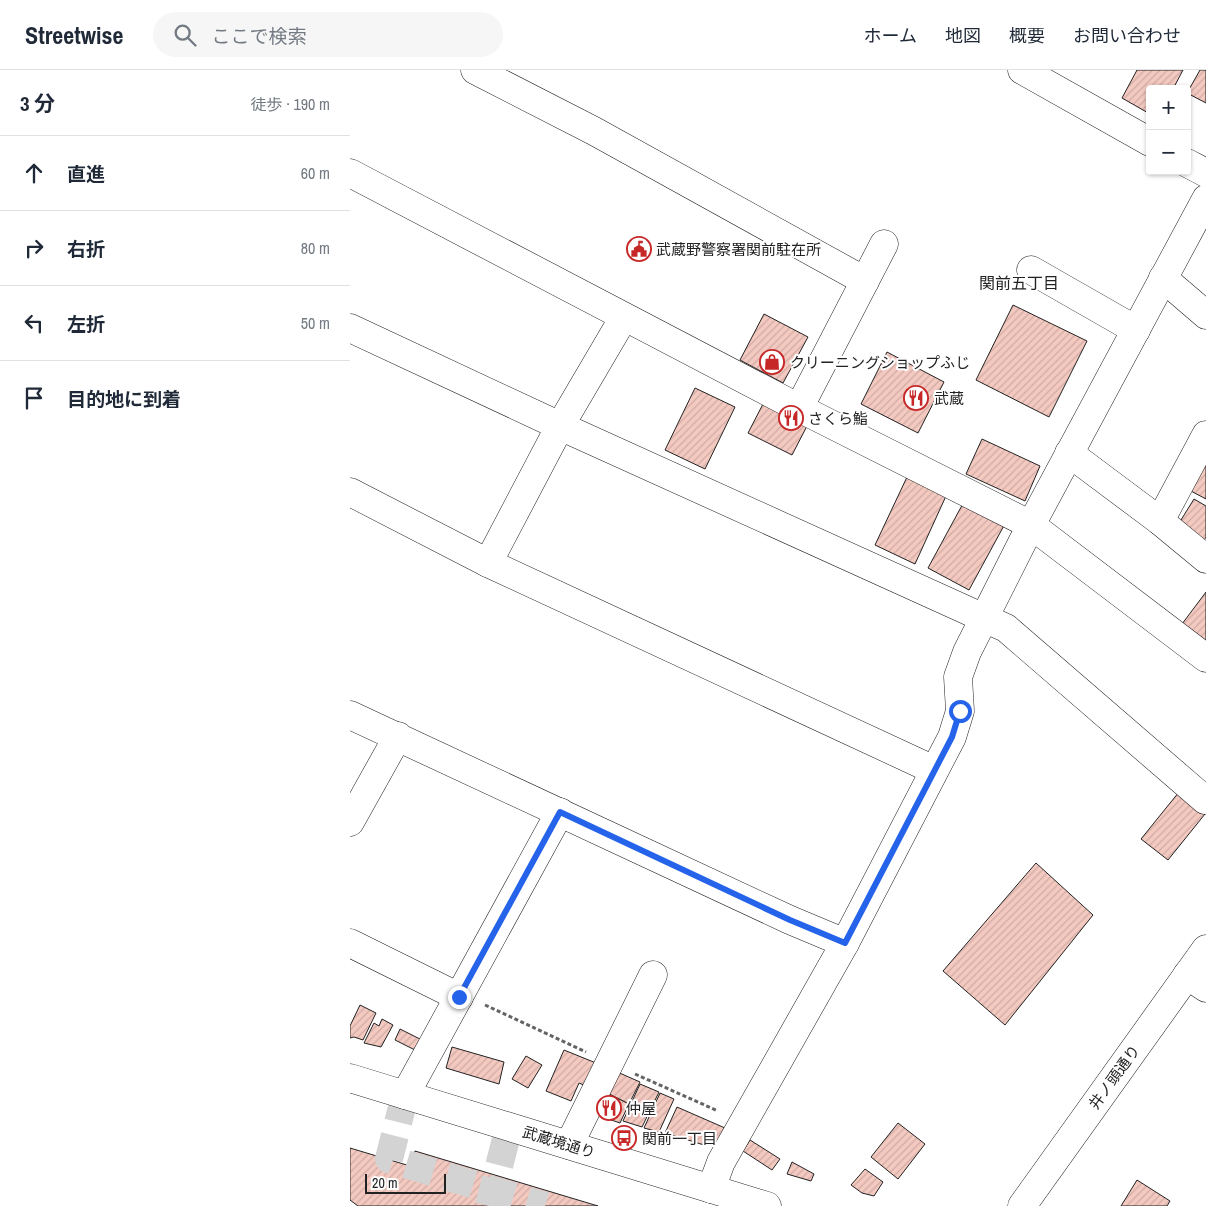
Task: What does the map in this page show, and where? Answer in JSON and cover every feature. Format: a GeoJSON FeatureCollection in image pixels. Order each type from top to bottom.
{"type":"FeatureCollection","features":[{"type":"Feature","properties":{"kind":"street"},"geometry":{"type":"LineString","coordinates":[[475,70],[594,131],[865,280]]}},
{"type":"Feature","properties":{"kind":"street"},"geometry":{"type":"LineString","coordinates":[[1022,70],[1146,140]]}},
{"type":"Feature","properties":{"kind":"street"},"geometry":{"type":"LineString","coordinates":[[1191,165],[1206,173]]}},
{"type":"Feature","properties":{"kind":"street"},"geometry":{"type":"LineString","coordinates":[[350,173],[624,318],[1031,525],[1206,658]]}},
{"type":"Feature","properties":{"kind":"street"},"geometry":{"type":"LineString","coordinates":[[711,1189],[721,1162],[845,943],[952,737],[960,711],[958,676],[983,618],[1069,453],[1206,199]]}},
{"type":"Feature","properties":{"kind":"street"},"geometry":{"type":"LineString","coordinates":[[799,408],[884,244]]}},
{"type":"Feature","properties":{"kind":"street"},"geometry":{"type":"LineString","coordinates":[[1031,270],[1136,330]]}},
{"type":"Feature","properties":{"kind":"street"},"geometry":{"type":"LineString","coordinates":[[1163,278],[1206,315]]}},
{"type":"Feature","properties":{"kind":"street"},"geometry":{"type":"LineString","coordinates":[[488,563],[560,426],[624,318]]}},
{"type":"Feature","properties":{"kind":"street"},"geometry":{"type":"LineString","coordinates":[[350,328],[560,426],[1006,628],[1204,800]]}},
{"type":"Feature","properties":{"kind":"street"},"geometry":{"type":"LineString","coordinates":[[1160,521],[1206,435]]}},
{"type":"Feature","properties":{"kind":"street"},"geometry":{"type":"LineString","coordinates":[[1069,453],[1160,521],[1206,559]]}},
{"type":"Feature","properties":{"kind":"street"},"geometry":{"type":"LineString","coordinates":[[350,492],[488,563],[934,770]]}},
{"type":"Feature","properties":{"kind":"street"},"geometry":{"type":"LineString","coordinates":[[350,715],[790,920],[845,943]]}},
{"type":"Feature","properties":{"kind":"street"},"geometry":{"type":"LineString","coordinates":[[350,822],[398,736]]}},
{"type":"Feature","properties":{"kind":"street"},"geometry":{"type":"LineString","coordinates":[[405,1095],[560,812]]}},
{"type":"Feature","properties":{"kind":"street"},"geometry":{"type":"LineString","coordinates":[[350,943],[459,997]]}},
{"type":"Feature","properties":{"kind":"street","name":"井ノ頭通り"},"geometry":{"type":"LineString","coordinates":[[1022,1206],[1196,981],[1206,949]]}},
{"type":"Feature","properties":{"kind":"street"},"geometry":{"type":"LineString","coordinates":[[569,1145],[653,975]]}},
{"type":"Feature","properties":{"kind":"street","name":"武蔵境通り"},"geometry":{"type":"LineString","coordinates":[[350,1078],[767,1206]]}},
{"type":"Feature","properties":{"kind":"building"},"geometry":{"type":"Polygon","coordinates":[[[1137,70],[1183,70],[1175,85],[1146,85],[1146,112],[1122,98],[1137,70]]]}},
{"type":"Feature","properties":{"kind":"building"},"geometry":{"type":"Polygon","coordinates":[[[1200,70],[1206,70],[1206,103],[1191,95],[1191,86],[1200,70]]]}},
{"type":"Feature","properties":{"kind":"building"},"geometry":{"type":"Polygon","coordinates":[[[1013,305],[1087,341],[1049,417],[976,380],[1013,305]]]}},
{"type":"Feature","properties":{"kind":"building"},"geometry":{"type":"Polygon","coordinates":[[[764,314],[808,337],[783,383],[740,360],[764,314]]]}},
{"type":"Feature","properties":{"kind":"building"},"geometry":{"type":"Polygon","coordinates":[[[887,352],[944,382],[918,433],[861,404],[887,352]]]}},
{"type":"Feature","properties":{"kind":"building"},"geometry":{"type":"Polygon","coordinates":[[[695,388],[735,407],[705,469],[665,450],[695,388]]]}},
{"type":"Feature","properties":{"kind":"building"},"geometry":{"type":"Polygon","coordinates":[[[763,404],[807,426],[792,455],[748,433],[763,404]]]}},
{"type":"Feature","properties":{"kind":"building"},"geometry":{"type":"Polygon","coordinates":[[[982,439],[1040,466],[1025,501],[966,474],[982,439]]]}},
{"type":"Feature","properties":{"kind":"building"},"geometry":{"type":"Polygon","coordinates":[[[1203,463],[1206,465],[1206,499],[1189,490],[1203,463]]]}},
{"type":"Feature","properties":{"kind":"building"},"geometry":{"type":"Polygon","coordinates":[[[907,477],[946,496],[915,564],[875,545],[907,477]]]}},
{"type":"Feature","properties":{"kind":"building"},"geometry":{"type":"Polygon","coordinates":[[[966,498],[1007,520],[969,590],[928,568],[966,498]]]}},
{"type":"Feature","properties":{"kind":"building"},"geometry":{"type":"Polygon","coordinates":[[[1194,499],[1206,506],[1206,537],[1202,544],[1176,528],[1194,499]]]}},
{"type":"Feature","properties":{"kind":"building"},"geometry":{"type":"Polygon","coordinates":[[[1206,592],[1206,648],[1179,628],[1206,592]]]}},
{"type":"Feature","properties":{"kind":"building"},"geometry":{"type":"Polygon","coordinates":[[[1179,792],[1205,814],[1168,860],[1141,839],[1179,792]]]}},
{"type":"Feature","properties":{"kind":"building"},"geometry":{"type":"Polygon","coordinates":[[[1036,863],[1093,915],[1005,1025],[943,971],[1036,863]]]}},
{"type":"Feature","properties":{"kind":"building"},"geometry":{"type":"Polygon","coordinates":[[[360,1005],[376,1013],[363,1040],[354,1037],[350,1038],[350,1026],[360,1005]]]}},
{"type":"Feature","properties":{"kind":"building"},"geometry":{"type":"Polygon","coordinates":[[[382,1019],[393,1025],[381,1047],[364,1043],[374,1023],[379,1026],[382,1019]]]}},
{"type":"Feature","properties":{"kind":"building"},"geometry":{"type":"Polygon","coordinates":[[[400,1029],[426,1042],[421,1053],[395,1040],[400,1029]]]}},
{"type":"Feature","properties":{"kind":"building"},"geometry":{"type":"Polygon","coordinates":[[[452,1047],[504,1062],[499,1084],[446,1068],[452,1047]]]}},
{"type":"Feature","properties":{"kind":"building"},"geometry":{"type":"Polygon","coordinates":[[[564,1050],[596,1063],[586,1086],[579,1083],[571,1101],[546,1091],[564,1050]]]}},
{"type":"Feature","properties":{"kind":"building"},"geometry":{"type":"Polygon","coordinates":[[[526,1056],[542,1065],[528,1088],[512,1079],[526,1056]]]}},
{"type":"Feature","properties":{"kind":"building"},"geometry":{"type":"Polygon","coordinates":[[[615,1071],[640,1082],[629,1104],[605,1092],[615,1071]]]}},
{"type":"Feature","properties":{"kind":"building"},"geometry":{"type":"Polygon","coordinates":[[[640,1084],[659,1092],[642,1127],[623,1121],[640,1084]]]}},
{"type":"Feature","properties":{"kind":"building"},"geometry":{"type":"Polygon","coordinates":[[[605,1092],[629,1104],[620,1123],[594,1114],[605,1092]]]}},
{"type":"Feature","properties":{"kind":"building"},"geometry":{"type":"Polygon","coordinates":[[[660,1093],[674,1099],[659,1132],[644,1128],[660,1093]]]}},
{"type":"Feature","properties":{"kind":"building"},"geometry":{"type":"Polygon","coordinates":[[[677,1107],[725,1128],[720,1142],[704,1145],[665,1133],[677,1107]]]}},
{"type":"Feature","properties":{"kind":"building"},"geometry":{"type":"Polygon","coordinates":[[[898,1123],[925,1144],[898,1179],[871,1157],[898,1123]]]}},
{"type":"Feature","properties":{"kind":"building"},"geometry":{"type":"Polygon","coordinates":[[[750,1140],[780,1159],[772,1170],[743,1151],[750,1140]]]}},
{"type":"Feature","properties":{"kind":"building"},"geometry":{"type":"Polygon","coordinates":[[[350,1148],[410,1166],[415,1151],[598,1206],[358,1206],[350,1200],[350,1148]]]}},
{"type":"Feature","properties":{"kind":"building"},"geometry":{"type":"Polygon","coordinates":[[[792,1162],[814,1174],[811,1181],[787,1174],[792,1162]]]}},
{"type":"Feature","properties":{"kind":"building"},"geometry":{"type":"Polygon","coordinates":[[[865,1169],[883,1182],[874,1196],[862,1193],[851,1185],[865,1169]]]}},
{"type":"Feature","properties":{"kind":"building"},"geometry":{"type":"Polygon","coordinates":[[[1137,1180],[1170,1201],[1167,1206],[1121,1206],[1137,1180]]]}},
{"type":"Feature","properties":{"kind":"tunnel"},"geometry":{"type":"LineString","coordinates":[[405,1095],[389,1159],[545,1206]]}},
{"type":"Feature","properties":{"kind":"tunnel"},"geometry":{"type":"LineString","coordinates":[[489,1206],[509,1127]]}},
{"type":"Feature","properties":{"kind":"place","name":"武蔵野警察署関前駐在所"},"geometry":{"type":"Point","coordinates":[639,249]}},
{"type":"Feature","properties":{"kind":"place","name":"クリーニングショップふじ"},"geometry":{"type":"Point","coordinates":[772,362]}},
{"type":"Feature","properties":{"kind":"place","name":"武蔵"},"geometry":{"type":"Point","coordinates":[916,398]}},
{"type":"Feature","properties":{"kind":"place","name":"さくら鮨"},"geometry":{"type":"Point","coordinates":[791,418]}},
{"type":"Feature","properties":{"kind":"place","name":"仲屋"},"geometry":{"type":"Point","coordinates":[609,1108]}},
{"type":"Feature","properties":{"kind":"place","name":"関前一丁目"},"geometry":{"type":"Point","coordinates":[624,1138]}},
{"type":"Feature","properties":{"kind":"district","name":"関前五丁目"},"geometry":{"type":"Point","coordinates":[1019,283]}},
{"type":"Feature","properties":{"kind":"route"},"geometry":{"type":"LineString","coordinates":[[459,997],[560,812],[790,920],[845,943],[952,737],[960,711]]}}]}
